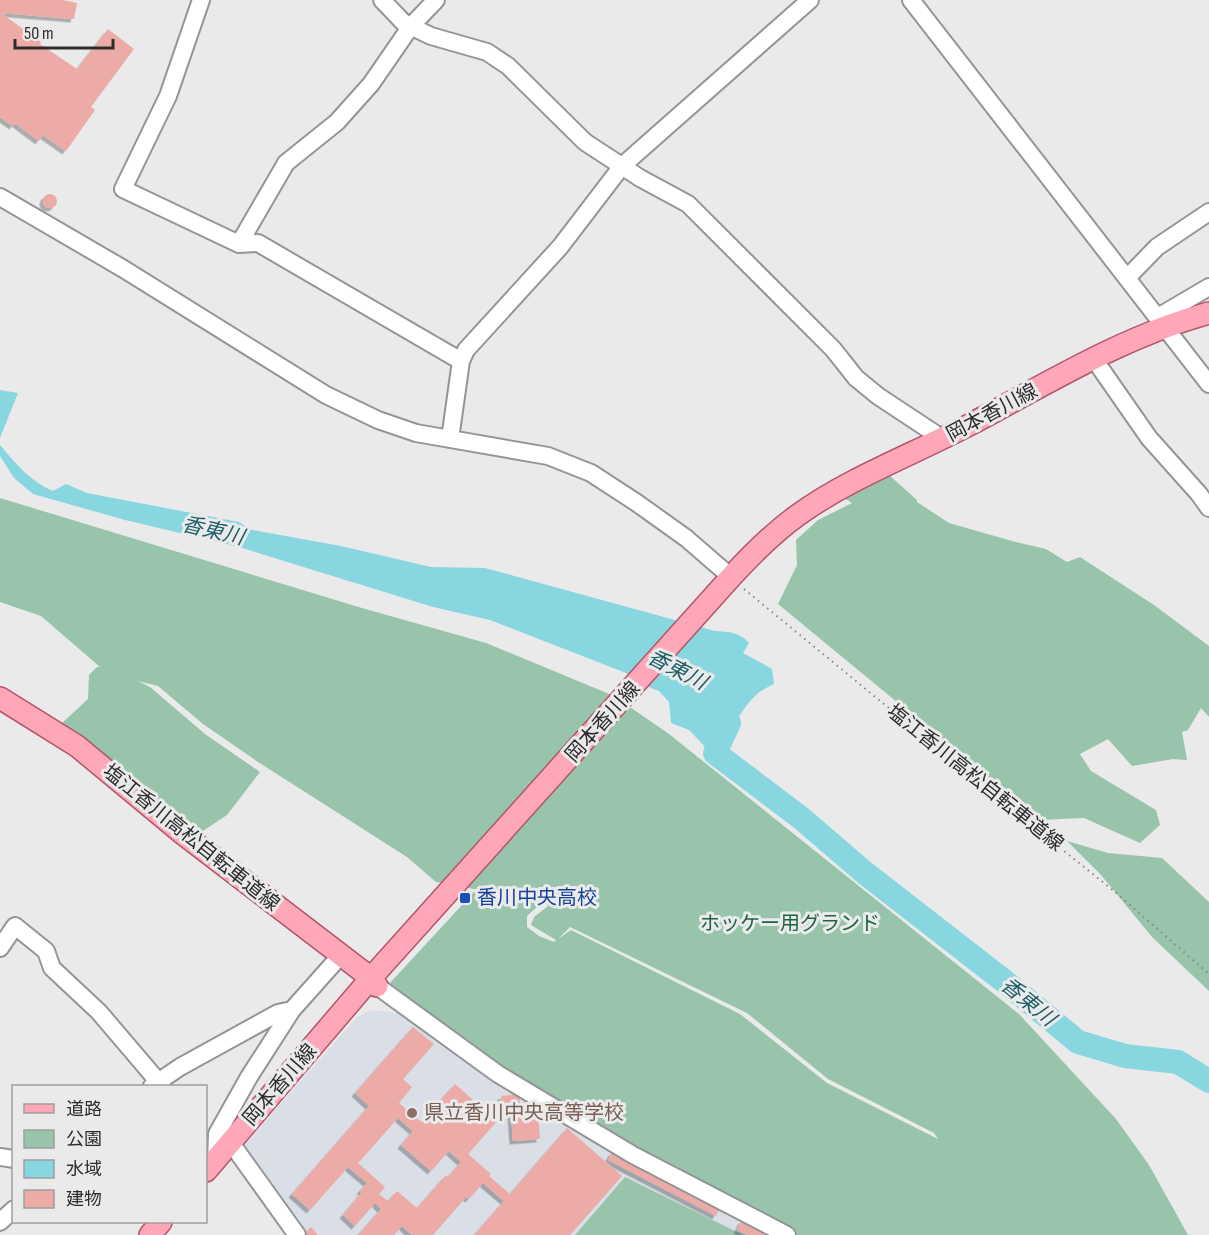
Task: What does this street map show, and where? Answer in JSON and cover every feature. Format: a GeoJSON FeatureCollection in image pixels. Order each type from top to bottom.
{"type":"FeatureCollection","features":[{"type":"Feature","properties":{"kind":"main road","name":"岡本香川線"},"geometry":{"type":"LineString","coordinates":[[209,1159],[231,1143],[374,982],[465,875],[715,595],[735,581],[757,549],[799,514],[835,492],[1143,336],[1162,323],[1209,313]]}},
{"type":"Feature","properties":{"kind":"main road","name":"塩江香川高松自転車道線"},"geometry":{"type":"LineString","coordinates":[[0,698],[77,746],[183,834],[374,982]]}},
{"type":"Feature","properties":{"kind":"main road"},"geometry":{"type":"LineString","coordinates":[[150,1235],[159,1223]]}},
{"type":"Feature","properties":{"kind":"street"},"geometry":{"type":"LineString","coordinates":[[201,0],[168,96],[123,189],[239,244],[258,243],[461,360]]}},
{"type":"Feature","properties":{"kind":"street"},"geometry":{"type":"LineString","coordinates":[[382,0],[404,23],[431,36],[487,52],[508,66],[585,142],[688,204],[833,349],[856,378],[878,396],[943,439]]}},
{"type":"Feature","properties":{"kind":"street"},"geometry":{"type":"LineString","coordinates":[[239,244],[286,163],[337,122],[371,84],[411,26],[436,0]]}},
{"type":"Feature","properties":{"kind":"street"},"geometry":{"type":"LineString","coordinates":[[450,439],[461,360],[466,351],[560,248],[622,166],[810,0]]}},
{"type":"Feature","properties":{"kind":"street"},"geometry":{"type":"LineString","coordinates":[[911,0],[1209,384]]}},
{"type":"Feature","properties":{"kind":"street"},"geometry":{"type":"LineString","coordinates":[[4,199],[132,274],[326,395],[416,433],[548,456],[591,473],[686,538],[735,581]]}},
{"type":"Feature","properties":{"kind":"street"},"geometry":{"type":"LineString","coordinates":[[1127,278],[1157,247],[1209,212]]}},
{"type":"Feature","properties":{"kind":"street"},"geometry":{"type":"LineString","coordinates":[[1162,323],[1209,287]]}},
{"type":"Feature","properties":{"kind":"street"},"geometry":{"type":"LineString","coordinates":[[1094,359],[1149,438],[1209,508]]}},
{"type":"Feature","properties":{"kind":"street"},"geometry":{"type":"LineString","coordinates":[[0,948],[15,926],[46,951],[52,968],[99,1012],[158,1085],[180,1067],[278,1013],[292,1010]]}},
{"type":"Feature","properties":{"kind":"street"},"geometry":{"type":"LineString","coordinates":[[209,1159],[217,1134],[249,1077],[292,1010],[340,955]]}},
{"type":"Feature","properties":{"kind":"street"},"geometry":{"type":"LineString","coordinates":[[374,982],[498,1074],[633,1155],[787,1235]]}},
{"type":"Feature","properties":{"kind":"street"},"geometry":{"type":"LineString","coordinates":[[231,1143],[297,1235]]}},
{"type":"Feature","properties":{"kind":"street"},"geometry":{"type":"LineString","coordinates":[[0,1222],[12,1211]]}},
{"type":"Feature","properties":{"kind":"path","name":"塩江香川高松自転車道線"},"geometry":{"type":"LineString","coordinates":[[735,581],[996,797],[1114,891],[1209,974]]}},
{"type":"Feature","properties":{"kind":"shaded area","name":"県立香川中央高等学校"},"geometry":{"type":"Polygon","coordinates":[[[370,1010],[400,1013],[428,1034],[444,1038],[776,1235],[301,1235],[241,1149],[356,1018],[370,1010]]]}},
{"type":"Feature","properties":{"kind":"green space"},"geometry":{"type":"Polygon","coordinates":[[[889,475],[917,502],[949,523],[1046,549],[1067,562],[1080,557],[1154,605],[1209,646],[1209,717],[1201,708],[1188,730],[1182,732],[1187,760],[1173,759],[1132,766],[1108,739],[1080,754],[1091,771],[1156,810],[1160,825],[1140,843],[1084,818],[1040,820],[778,604],[797,565],[796,540],[818,520],[852,503],[844,498],[889,475]]]}},
{"type":"Feature","properties":{"kind":"green space","name":"ホッケー用グランド"},"geometry":{"type":"Polygon","coordinates":[[[0,498],[362,608],[486,643],[614,696],[669,734],[1019,1014],[1116,1119],[1149,1165],[1188,1235],[796,1235],[634,1151],[497,1062],[389,984],[474,892],[517,900],[536,898],[538,906],[527,916],[527,927],[539,936],[554,942],[556,940],[531,925],[534,917],[548,906],[543,894],[517,897],[436,882],[407,857],[203,724],[158,686],[138,681],[150,687],[205,734],[260,772],[227,815],[200,833],[60,725],[88,699],[89,675],[100,667],[41,616],[0,602],[0,498]],[[570,927],[558,939],[571,930],[740,1014],[827,1083],[938,1139],[934,1133],[828,1079],[747,1013],[570,927]]]}},
{"type":"Feature","properties":{"kind":"green space"},"geometry":{"type":"Polygon","coordinates":[[[1067,841],[1108,853],[1162,858],[1209,902],[1209,991],[1152,937],[1101,875],[1067,841]]]}},
{"type":"Feature","properties":{"kind":"green space"},"geometry":{"type":"Polygon","coordinates":[[[625,1177],[743,1235],[575,1235],[625,1177]]]}},
{"type":"Feature","properties":{"kind":"water"},"geometry":{"type":"Polygon","coordinates":[[[0,390],[18,393],[0,438],[0,390]]]}},
{"type":"Feature","properties":{"kind":"water"},"geometry":{"type":"Polygon","coordinates":[[[0,445],[30,477],[53,491],[66,484],[87,493],[239,522],[252,530],[341,546],[431,567],[485,568],[715,631],[734,633],[749,643],[743,653],[772,669],[774,684],[751,700],[721,746],[715,753],[710,752],[689,730],[671,723],[669,702],[659,691],[626,673],[490,620],[433,607],[239,547],[125,520],[33,494],[14,478],[0,456],[0,445]]]}},
{"type":"Feature","properties":{"kind":"building"},"geometry":{"type":"Polygon","coordinates":[[[0,0],[63,0],[77,3],[74,19],[1,13],[41,42],[40,44],[77,69],[108,29],[134,49],[91,107],[95,110],[66,151],[43,135],[39,141],[15,123],[13,126],[0,117],[0,0]]]}},
{"type":"Feature","properties":{"kind":"building"},"geometry":{"type":"Polygon","coordinates":[[[50,194],[55,196],[57,201],[55,206],[50,208],[45,206],[43,201],[45,196],[50,194]]]}},
{"type":"Feature","properties":{"kind":"building"},"geometry":{"type":"Polygon","coordinates":[[[413,1027],[434,1044],[403,1079],[412,1087],[399,1103],[421,1122],[455,1084],[497,1121],[468,1154],[510,1194],[567,1128],[622,1176],[570,1235],[474,1235],[504,1201],[483,1183],[469,1199],[466,1197],[433,1235],[412,1235],[402,1226],[394,1235],[358,1235],[381,1209],[375,1203],[355,1226],[343,1215],[367,1183],[348,1167],[310,1210],[292,1194],[369,1106],[355,1093],[413,1027]],[[398,1118],[358,1163],[385,1187],[379,1194],[388,1201],[397,1191],[417,1208],[446,1175],[448,1177],[461,1162],[449,1151],[431,1171],[401,1145],[413,1131],[398,1118]]]}},
{"type":"Feature","properties":{"kind":"building"},"geometry":{"type":"Polygon","coordinates":[[[519,1094],[520,1103],[529,1102],[530,1111],[538,1111],[540,1139],[513,1141],[511,1113],[502,1113],[501,1096],[519,1094]]]}},
{"type":"Feature","properties":{"kind":"building"},"geometry":{"type":"Polygon","coordinates":[[[612,1152],[720,1208],[716,1216],[608,1160],[612,1152]]]}},
{"type":"Feature","properties":{"kind":"building"},"geometry":{"type":"Polygon","coordinates":[[[742,1220],[766,1232],[764,1235],[748,1235],[737,1230],[742,1220]]]}},
{"type":"Feature","properties":{"kind":"building"},"geometry":{"type":"Polygon","coordinates":[[[311,1227],[318,1235],[302,1235],[311,1227]]]}},
{"type":"Feature","properties":{"kind":"waterway","name":"香東川"},"geometry":{"type":"LineString","coordinates":[[729,723],[715,753],[801,818],[865,873],[1078,1042],[1125,1056],[1178,1062],[1209,1081]]}},
{"type":"Feature","properties":{"kind":"place","name":"香川中央高校"},"geometry":{"type":"Point","coordinates":[465,898]}},
{"type":"Feature","properties":{"kind":"place","name":"県立香川中央高等学校"},"geometry":{"type":"Point","coordinates":[412,1113]}}]}
